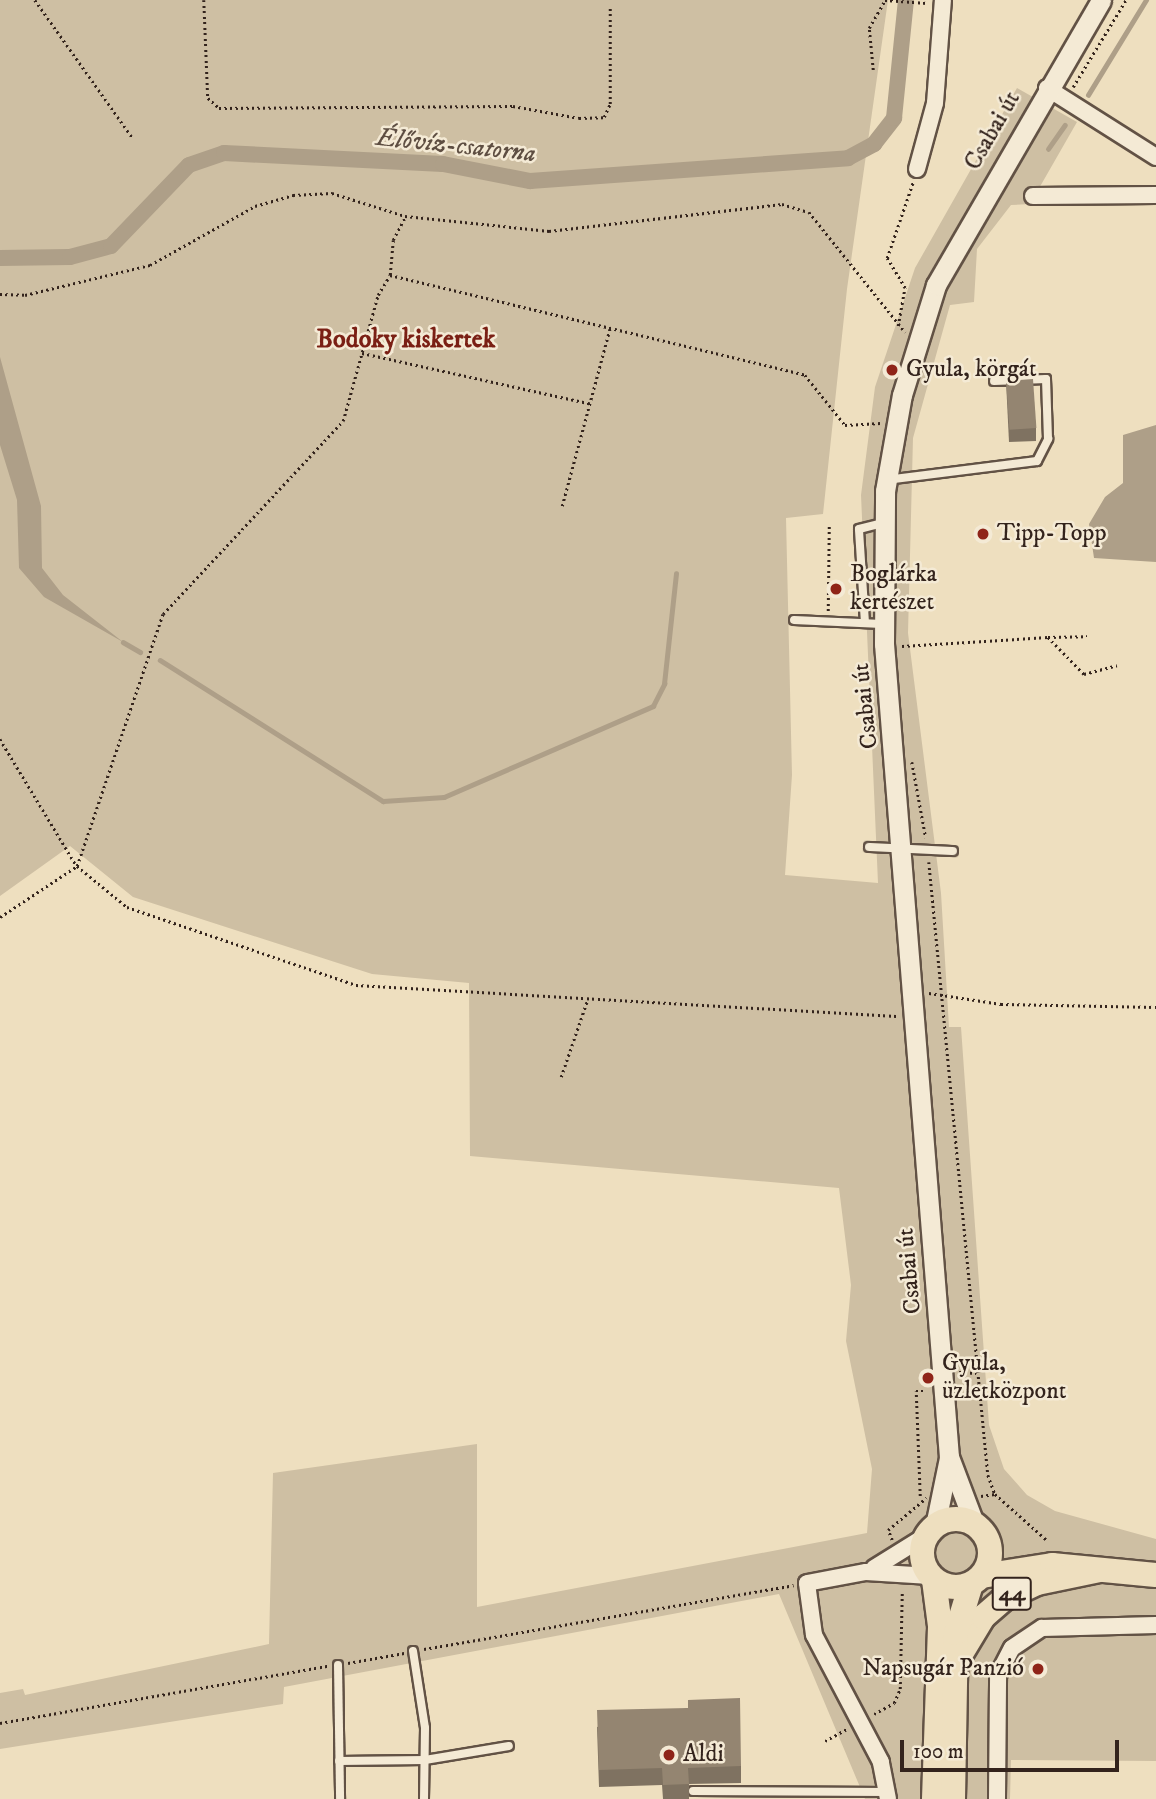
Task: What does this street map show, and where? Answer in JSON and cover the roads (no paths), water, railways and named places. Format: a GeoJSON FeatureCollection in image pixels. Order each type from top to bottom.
{"type":"FeatureCollection","features":[{"type":"Feature","properties":{"kind":"main road","name":"44"},"geometry":{"type":"LineString","coordinates":[[931,1530],[951,1519],[1062,1565],[1156,1575]]}},
{"type":"Feature","properties":{"kind":"main road"},"geometry":{"type":"LineString","coordinates":[[931,1530],[922,1552],[932,1578],[940,1626],[934,1799]]}},
{"type":"Feature","properties":{"kind":"main road","name":"44"},"geometry":{"type":"LineString","coordinates":[[953,1799],[956,1633],[976,1580],[990,1555],[981,1531]]}},
{"type":"Feature","properties":{"kind":"main road","name":"44"},"geometry":{"type":"LineString","coordinates":[[932,1578],[955,1587],[976,1580],[1062,1565]]}},
{"type":"Feature","properties":{"kind":"main road","name":"44"},"geometry":{"type":"LineString","coordinates":[[955,1664],[975,1628],[1005,1598],[1037,1583],[1100,1570]]}},
{"type":"Feature","properties":{"kind":"street"},"geometry":{"type":"LineString","coordinates":[[917,169],[935,103],[943,0]]}},
{"type":"Feature","properties":{"kind":"street","name":"Csabai út"},"geometry":{"type":"LineString","coordinates":[[931,1530],[949,1457],[905,849],[874,624],[886,480],[895,423],[916,340],[947,261],[1101,0]]}},
{"type":"Feature","properties":{"kind":"street"},"geometry":{"type":"LineString","coordinates":[[1047,88],[1156,157]]}},
{"type":"Feature","properties":{"kind":"street"},"geometry":{"type":"LineString","coordinates":[[1033,196],[1156,195]]}},
{"type":"Feature","properties":{"kind":"street","name":"Csabai út"},"geometry":{"type":"LineString","coordinates":[[949,1457],[981,1531]]}},
{"type":"Feature","properties":{"kind":"street"},"geometry":{"type":"LineString","coordinates":[[866,1572],[931,1530]]}},
{"type":"Feature","properties":{"kind":"street"},"geometry":{"type":"LineString","coordinates":[[888,1796],[881,1762],[858,1723],[814,1635],[807,1583],[866,1572],[932,1578]]}},
{"type":"Feature","properties":{"kind":"street"},"geometry":{"type":"LineString","coordinates":[[997,1799],[998,1675],[1012,1648],[1042,1628],[1156,1625]]}},
{"type":"Feature","properties":{"kind":"lane"},"geometry":{"type":"LineString","coordinates":[[886,480],[1037,461],[1048,439],[1046,379],[994,382]]}},
{"type":"Feature","properties":{"kind":"lane"},"geometry":{"type":"LineString","coordinates":[[794,620],[874,624]]}},
{"type":"Feature","properties":{"kind":"lane"},"geometry":{"type":"LineString","coordinates":[[869,847],[953,851]]}},
{"type":"Feature","properties":{"kind":"lane"},"geometry":{"type":"LineString","coordinates":[[413,1651],[425,1760],[424,1799]]}},
{"type":"Feature","properties":{"kind":"lane"},"geometry":{"type":"LineString","coordinates":[[338,1665],[340,1799]]}},
{"type":"Feature","properties":{"kind":"lane"},"geometry":{"type":"LineString","coordinates":[[339,1761],[425,1760],[509,1746]]}},
{"type":"Feature","properties":{"kind":"lane"},"geometry":{"type":"LineString","coordinates":[[693,1791],[888,1796]]}},
{"type":"Feature","properties":{"kind":"waterway","name":"Élővíz-csatorna"},"geometry":{"type":"LineString","coordinates":[[0,258],[70,257],[111,246],[189,165],[224,153],[443,164],[530,181],[848,158],[874,144],[894,118],[906,0]]}},
{"type":"Feature","properties":{"kind":"waterway"},"geometry":{"type":"LineString","coordinates":[[1088,95],[1146,0]]}},
{"type":"Feature","properties":{"kind":"waterway"},"geometry":{"type":"LineString","coordinates":[[1048,149],[1065,125]]}},
{"type":"Feature","properties":{"kind":"waterway"},"geometry":{"type":"LineString","coordinates":[[160,660],[383,801],[444,797],[653,706],[664,684],[676,574]]}},
{"type":"Feature","properties":{"kind":"waterway"},"geometry":{"type":"LineString","coordinates":[[123,642],[140,652]]}},
{"type":"Feature","properties":{"kind":"place","name":"Gyula, körgát"},"geometry":{"type":"Point","coordinates":[892,370]}},
{"type":"Feature","properties":{"kind":"place","name":"Tipp-Topp"},"geometry":{"type":"Point","coordinates":[983,534]}},
{"type":"Feature","properties":{"kind":"place","name":"Boglárka kertészet"},"geometry":{"type":"Point","coordinates":[836,589]}},
{"type":"Feature","properties":{"kind":"place","name":"Gyula, üzletközpont"},"geometry":{"type":"Point","coordinates":[928,1378]}},
{"type":"Feature","properties":{"kind":"place","name":"Napsugár Panzió"},"geometry":{"type":"Point","coordinates":[1038,1669]}},
{"type":"Feature","properties":{"kind":"place","name":"Aldi"},"geometry":{"type":"Point","coordinates":[669,1755]}},
{"type":"Feature","properties":{"kind":"district","name":"Bodoky kiskertek"},"geometry":{"type":"Point","coordinates":[406,340]}}]}
